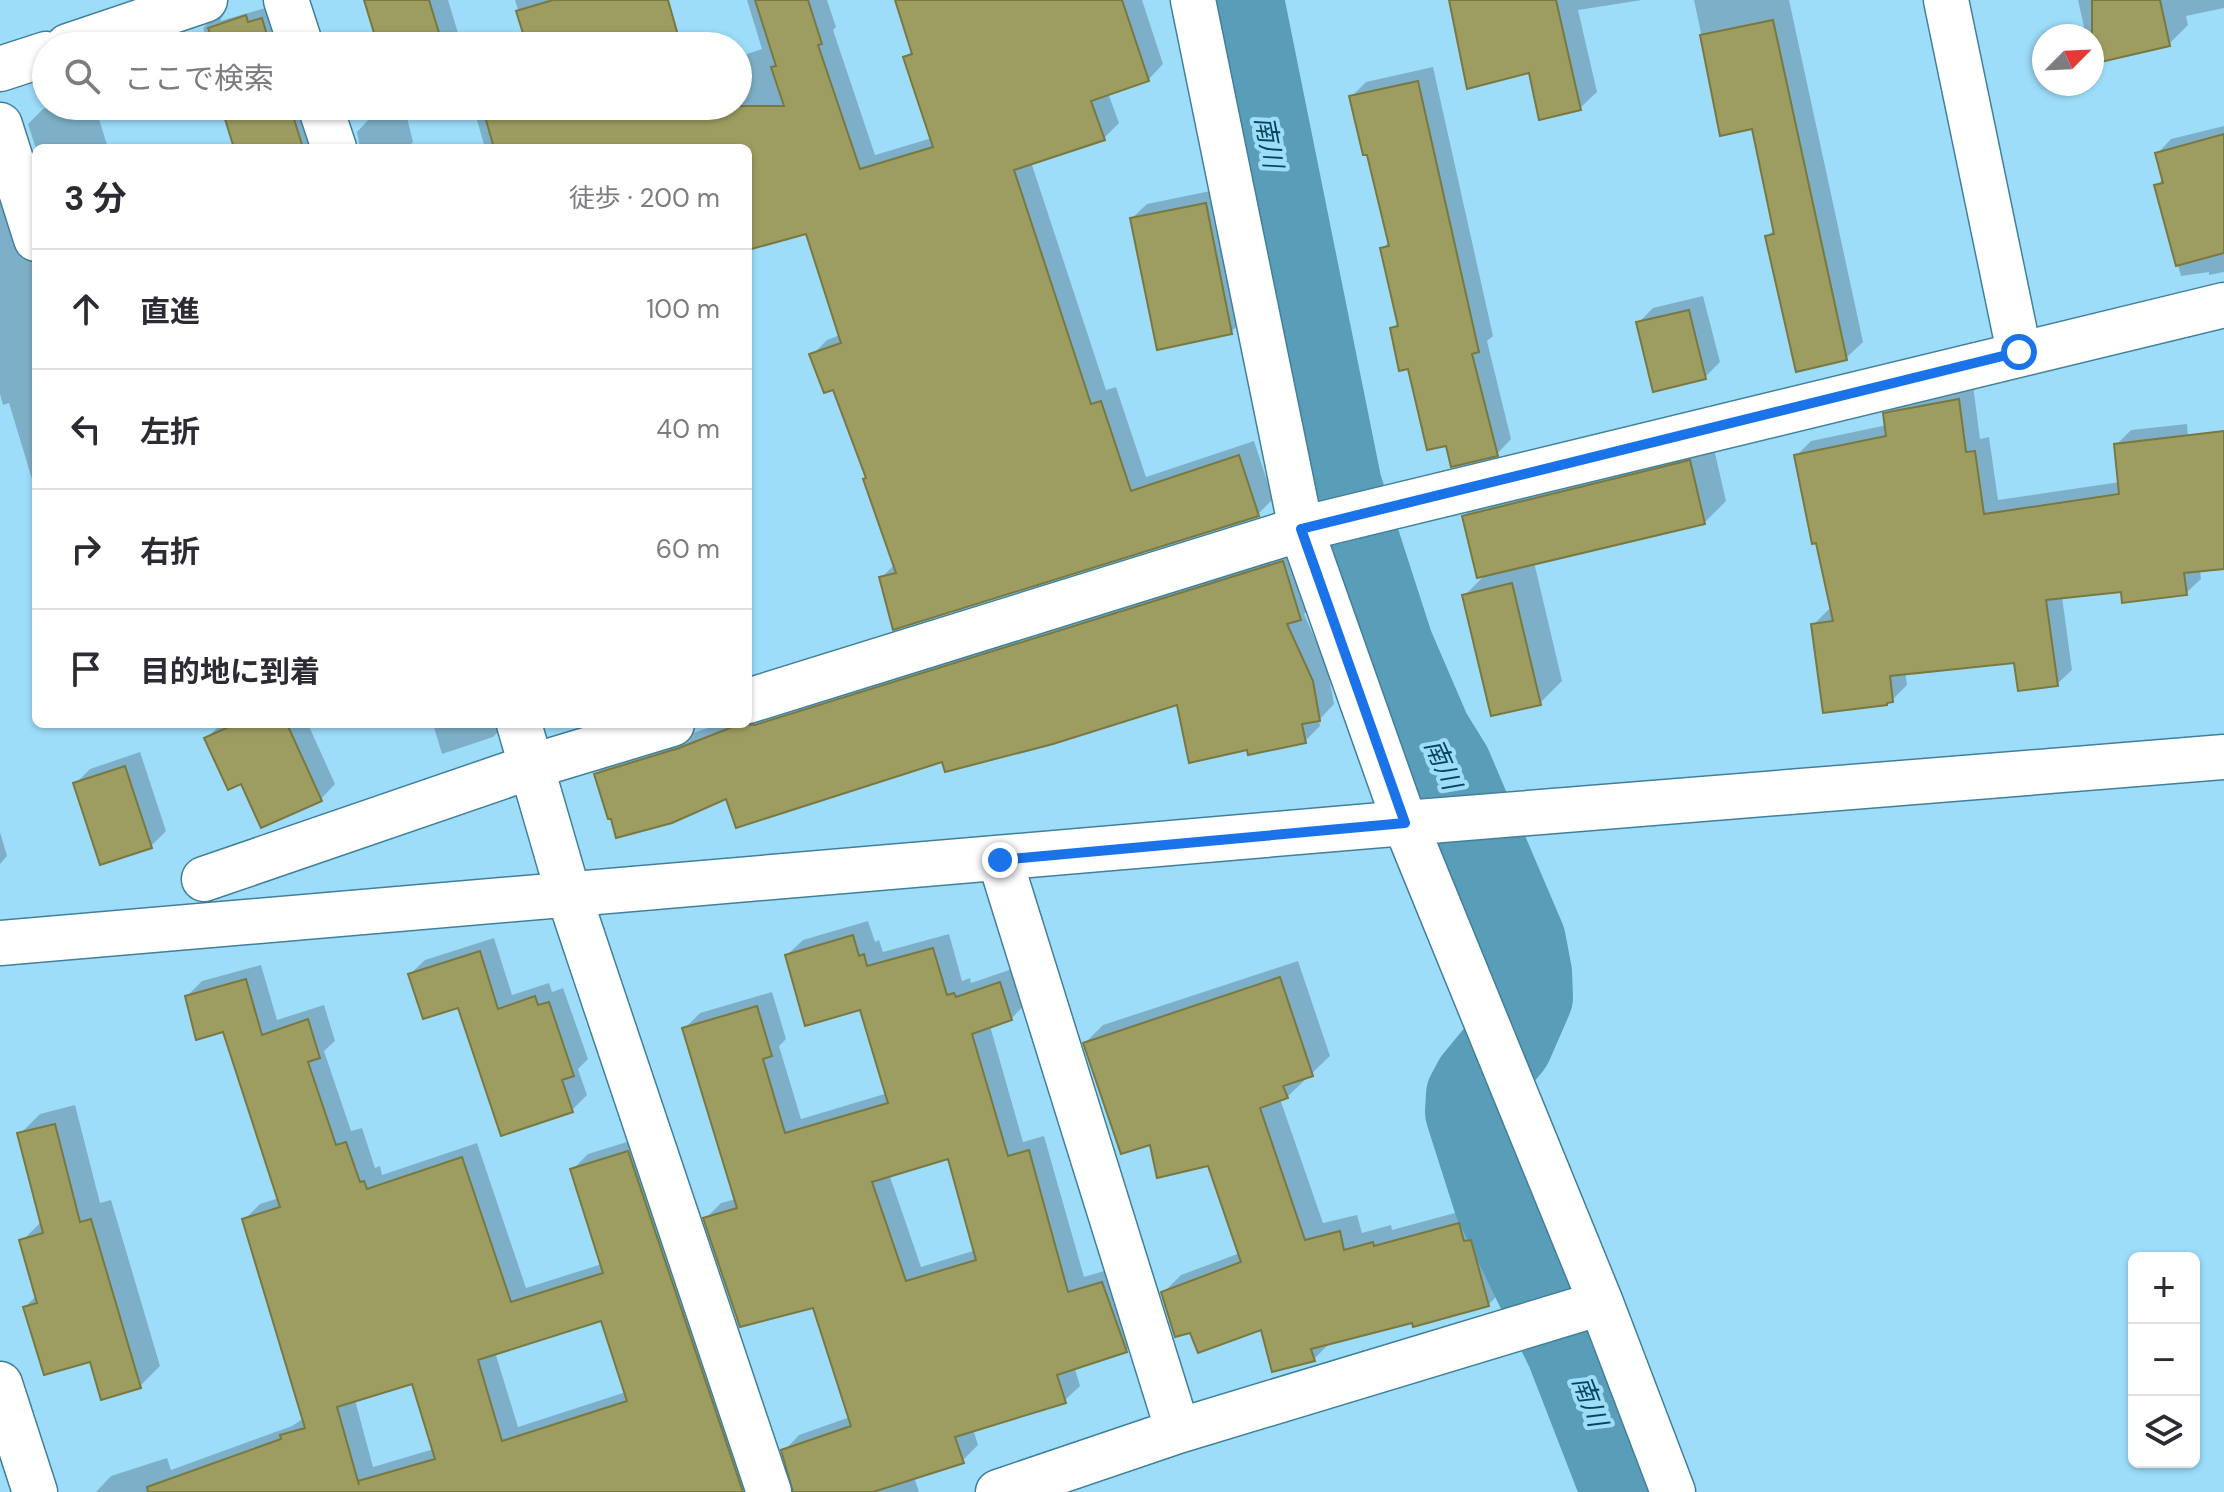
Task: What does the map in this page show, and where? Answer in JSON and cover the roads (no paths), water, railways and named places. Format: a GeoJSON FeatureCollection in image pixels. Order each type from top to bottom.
{"type":"FeatureCollection","features":[{"type":"Feature","properties":{"kind":"street"},"geometry":{"type":"LineString","coordinates":[[110,32],[205,0]]}},
{"type":"Feature","properties":{"kind":"street"},"geometry":{"type":"LineString","coordinates":[[286,0],[296,32]]}},
{"type":"Feature","properties":{"kind":"street"},"geometry":{"type":"LineString","coordinates":[[1193,0],[1301,529],[1405,823],[1601,1303],[1673,1492]]}},
{"type":"Feature","properties":{"kind":"street"},"geometry":{"type":"LineString","coordinates":[[1946,0],[2019,352]]}},
{"type":"Feature","properties":{"kind":"street"},"geometry":{"type":"LineString","coordinates":[[0,69],[32,59]]}},
{"type":"Feature","properties":{"kind":"street"},"geometry":{"type":"LineString","coordinates":[[325,120],[333,144]]}},
{"type":"Feature","properties":{"kind":"street"},"geometry":{"type":"LineString","coordinates":[[0,125],[32,226]]}},
{"type":"Feature","properties":{"kind":"street"},"geometry":{"type":"LineString","coordinates":[[752,700],[1301,529],[2019,352],[2224,305]]}},
{"type":"Feature","properties":{"kind":"street"},"geometry":{"type":"LineString","coordinates":[[520,728],[569,896],[769,1492]]}},
{"type":"Feature","properties":{"kind":"street"},"geometry":{"type":"LineString","coordinates":[[204,879],[533,766],[659,728]]}},
{"type":"Feature","properties":{"kind":"street"},"geometry":{"type":"LineString","coordinates":[[0,943],[1000,860],[1405,823],[2224,757]]}},
{"type":"Feature","properties":{"kind":"street"},"geometry":{"type":"LineString","coordinates":[[1000,860],[1178,1431]]}},
{"type":"Feature","properties":{"kind":"street"},"geometry":{"type":"LineString","coordinates":[[998,1492],[1178,1431],[1601,1303]]}},
{"type":"Feature","properties":{"kind":"street"},"geometry":{"type":"LineString","coordinates":[[0,1384],[35,1492]]}},
{"type":"Feature","properties":{"kind":"waterway","name":"南川"},"geometry":{"type":"LineString","coordinates":[[1240,0],[1338,486],[1390,647],[1427,733],[1448,767],[1522,941],[1529,997],[1509,1043],[1470,1095],[1469,1112],[1497,1200],[1570,1350],[1625,1492]]}}]}
